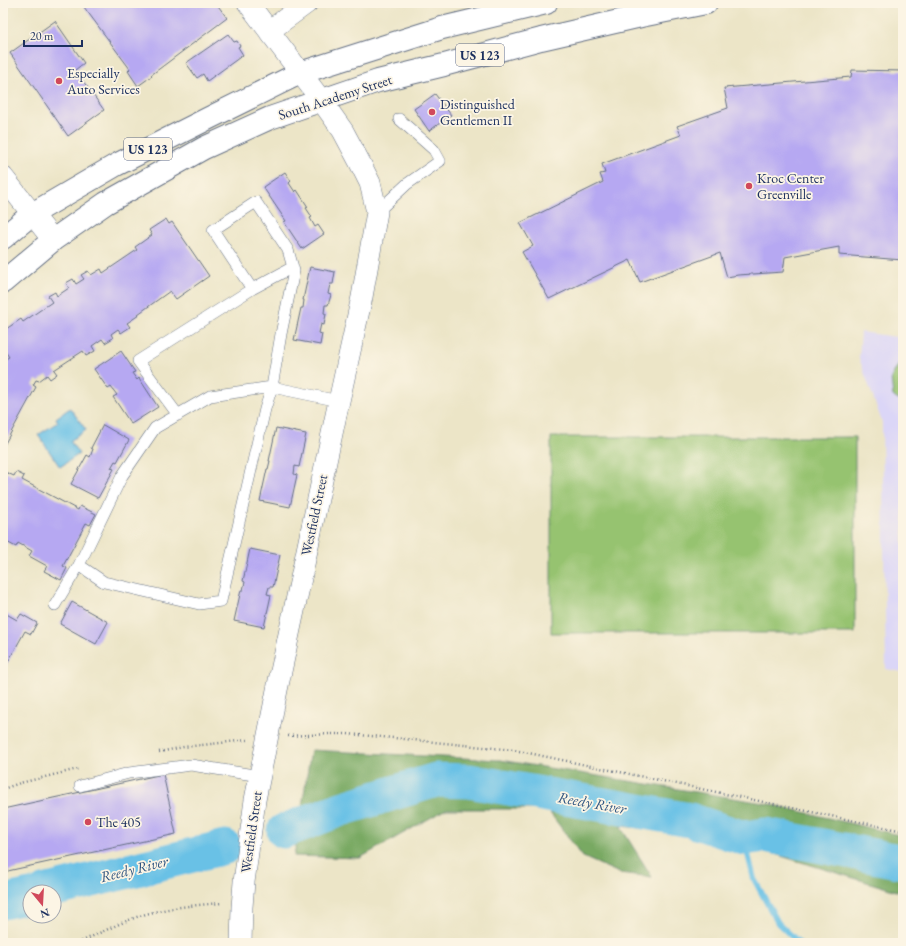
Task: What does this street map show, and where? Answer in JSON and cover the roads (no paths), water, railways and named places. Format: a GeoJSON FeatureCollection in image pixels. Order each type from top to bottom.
{"type":"FeatureCollection","features":[{"type":"Feature","properties":{"kind":"highway","name":"South Academy Street"},"geometry":{"type":"LineString","coordinates":[[3,238],[32,214],[116,165],[300,73],[442,28],[546,3]]}},
{"type":"Feature","properties":{"kind":"highway","name":"South Academy Street"},"geometry":{"type":"LineString","coordinates":[[3,282],[53,240],[106,203],[204,148],[270,118],[378,81],[444,65],[541,38],[706,3]]}},
{"type":"Feature","properties":{"kind":"street","name":"Westfield Street"},"geometry":{"type":"LineString","coordinates":[[241,943],[245,875],[255,800],[277,690],[362,297],[377,212],[370,183],[343,131],[248,3]]}},
{"type":"Feature","properties":{"kind":"street"},"geometry":{"type":"LineString","coordinates":[[269,31],[307,3]]}},
{"type":"Feature","properties":{"kind":"street"},"geometry":{"type":"LineString","coordinates":[[3,178],[53,240]]}},
{"type":"Feature","properties":{"kind":"lane"},"geometry":{"type":"LineString","coordinates":[[377,212],[407,184],[440,161],[434,150],[399,119]]}},
{"type":"Feature","properties":{"kind":"lane"},"geometry":{"type":"LineString","coordinates":[[79,565],[104,582],[199,604],[221,601],[265,409],[272,387],[294,271],[288,250],[256,202],[213,230],[252,289]]}},
{"type":"Feature","properties":{"kind":"lane"},"geometry":{"type":"LineString","coordinates":[[178,415],[138,361],[252,289],[292,266]]}},
{"type":"Feature","properties":{"kind":"lane"},"geometry":{"type":"LineString","coordinates":[[54,605],[79,565],[122,476],[155,428],[210,396],[272,387],[339,401]]}},
{"type":"Feature","properties":{"kind":"lane"},"geometry":{"type":"LineString","coordinates":[[80,786],[129,773],[191,765],[260,776]]}},
{"type":"Feature","properties":{"kind":"water"},"geometry":{"type":"Polygon","coordinates":[[[70,408],[86,430],[70,441],[79,454],[60,467],[38,435],[58,422],[56,418],[70,408]]]}},
{"type":"Feature","properties":{"kind":"waterway","name":"Reedy River"},"geometry":{"type":"LineString","coordinates":[[284,831],[341,809],[436,780],[469,781],[690,820],[744,838],[765,835],[903,862]]}},
{"type":"Feature","properties":{"kind":"waterway"},"geometry":{"type":"LineString","coordinates":[[744,838],[754,879],[778,923],[799,943]]}},
{"type":"Feature","properties":{"kind":"waterway","name":"Reedy River"},"geometry":{"type":"LineString","coordinates":[[62,888],[225,847]]}},
{"type":"Feature","properties":{"kind":"waterway","name":"Reedy River"},"geometry":{"type":"LineString","coordinates":[[3,902],[22,898]]}},
{"type":"Feature","properties":{"kind":"place","name":"Especially Auto Services"},"geometry":{"type":"Point","coordinates":[59,81]}},
{"type":"Feature","properties":{"kind":"place","name":"Distinguished Gentlemen II"},"geometry":{"type":"Point","coordinates":[432,112]}},
{"type":"Feature","properties":{"kind":"place","name":"Kroc Center Greenville"},"geometry":{"type":"Point","coordinates":[749,186]}},
{"type":"Feature","properties":{"kind":"place","name":"The 405"},"geometry":{"type":"Point","coordinates":[88,822]}}]}
